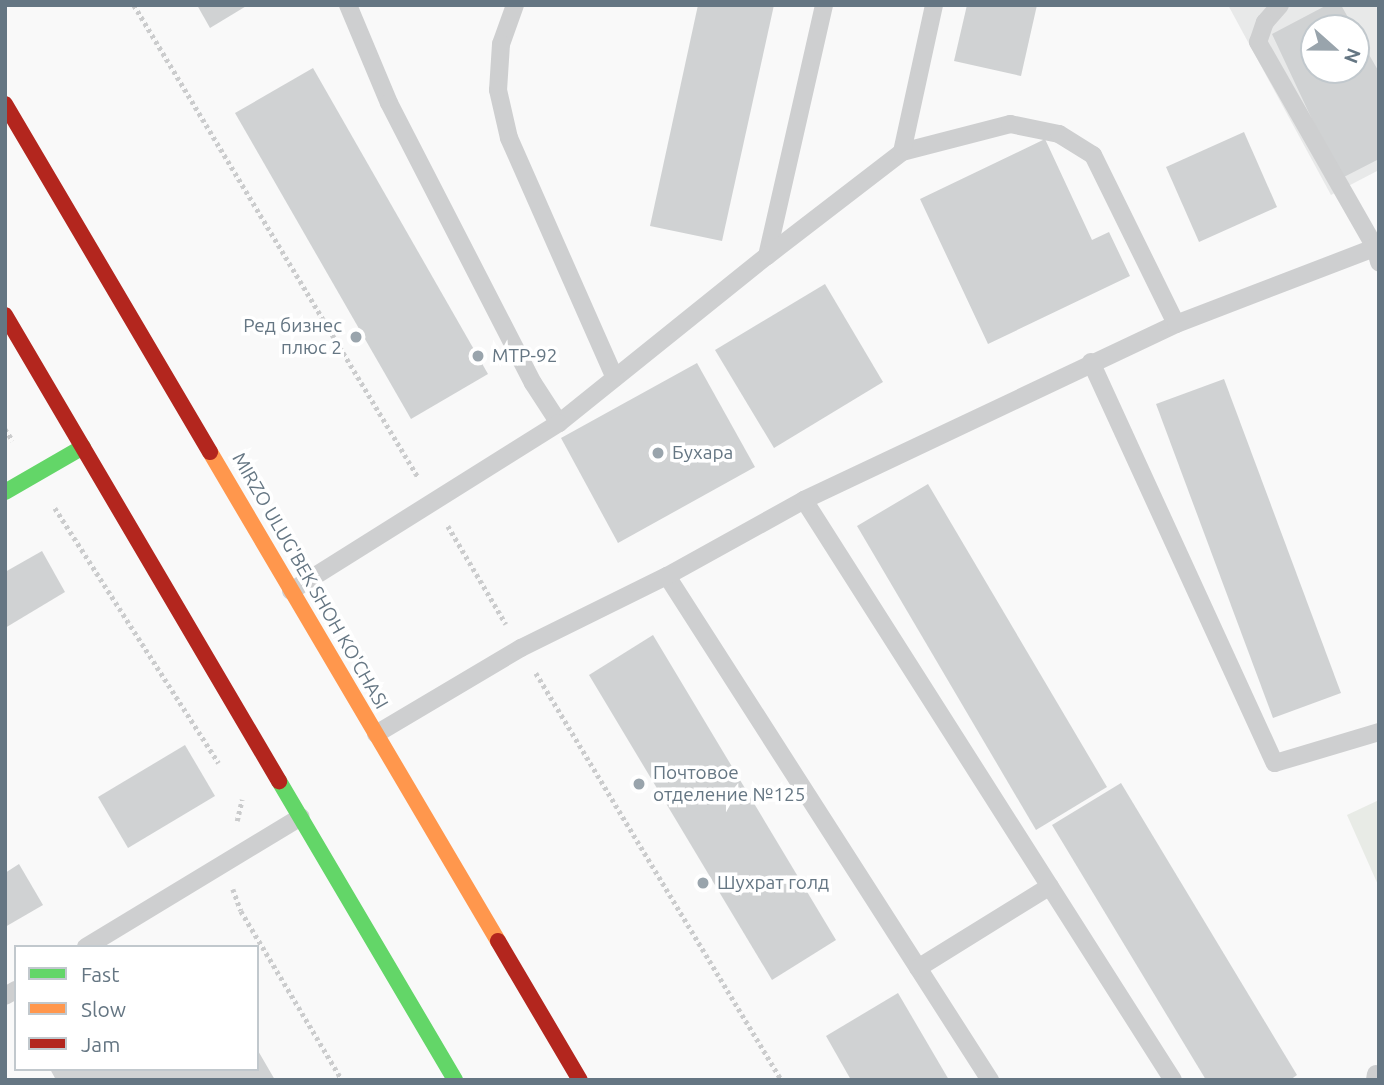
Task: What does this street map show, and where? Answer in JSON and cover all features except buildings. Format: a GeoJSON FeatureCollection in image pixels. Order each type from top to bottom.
{"type":"FeatureCollection","features":[{"type":"Feature","properties":{"kind":"main road","name":"MIRZO ULUG'BEK SHOH KO'CHASI"},"geometry":{"type":"LineString","coordinates":[[5,104],[580,1080]]}},
{"type":"Feature","properties":{"kind":"main road"},"geometry":{"type":"LineString","coordinates":[[5,315],[455,1080]]}},
{"type":"Feature","properties":{"kind":"main road"},"geometry":{"type":"LineString","coordinates":[[5,492],[83,447]]}},
{"type":"Feature","properties":{"kind":"lane"},"geometry":{"type":"LineString","coordinates":[[348,5],[389,103],[533,383],[559,423]]}},
{"type":"Feature","properties":{"kind":"lane"},"geometry":{"type":"LineString","coordinates":[[515,5],[501,44],[499,90],[509,138],[615,378]]}},
{"type":"Feature","properties":{"kind":"lane"},"geometry":{"type":"LineString","coordinates":[[767,256],[824,5]]}},
{"type":"Feature","properties":{"kind":"lane"},"geometry":{"type":"LineString","coordinates":[[902,152],[934,5]]}},
{"type":"Feature","properties":{"kind":"lane"},"geometry":{"type":"LineString","coordinates":[[376,734],[521,648],[667,576],[804,500],[1091,362],[1177,324],[1377,252],[1258,42],[1265,22],[1280,5]]}},
{"type":"Feature","properties":{"kind":"lane"},"geometry":{"type":"LineString","coordinates":[[291,591],[559,423],[902,152],[1010,124],[1059,134],[1093,155],[1177,324]]}},
{"type":"Feature","properties":{"kind":"lane"},"geometry":{"type":"LineString","coordinates":[[1091,362],[1275,763],[1379,732]]}},
{"type":"Feature","properties":{"kind":"lane"},"geometry":{"type":"LineString","coordinates":[[804,500],[1174,1080]]}},
{"type":"Feature","properties":{"kind":"lane"},"geometry":{"type":"LineString","coordinates":[[667,576],[990,1080]]}},
{"type":"Feature","properties":{"kind":"lane"},"geometry":{"type":"LineString","coordinates":[[89,945],[301,817]]}},
{"type":"Feature","properties":{"kind":"lane"},"geometry":{"type":"LineString","coordinates":[[918,968],[1051,886]]}},
{"type":"Feature","properties":{"kind":"path"},"geometry":{"type":"LineString","coordinates":[[134,5],[782,1080]]}},
{"type":"Feature","properties":{"kind":"path"},"geometry":{"type":"LineString","coordinates":[[5,429],[221,766]]}},
{"type":"Feature","properties":{"kind":"path"},"geometry":{"type":"LineString","coordinates":[[236,790],[243,801],[224,863],[241,911],[342,1080]]}},
{"type":"Feature","properties":{"kind":"shaded area"},"geometry":{"type":"Polygon","coordinates":[[[1228,5],[1379,5],[1379,170],[1331,195],[1228,5]]]}},
{"type":"Feature","properties":{"kind":"shaded area"},"geometry":{"type":"Polygon","coordinates":[[[1379,800],[1379,887],[1347,815],[1379,800]]]}},
{"type":"Feature","properties":{"kind":"traffic: fast"},"geometry":{"type":"LineString","coordinates":[[5,492],[83,447]]}},
{"type":"Feature","properties":{"kind":"traffic: fast"},"geometry":{"type":"LineString","coordinates":[[279,781],[455,1080]]}},
{"type":"Feature","properties":{"kind":"traffic: slow"},"geometry":{"type":"LineString","coordinates":[[210,452],[498,941]]}},
{"type":"Feature","properties":{"kind":"traffic: jam"},"geometry":{"type":"LineString","coordinates":[[5,104],[210,452]]}},
{"type":"Feature","properties":{"kind":"traffic: jam"},"geometry":{"type":"LineString","coordinates":[[5,315],[279,781]]}},
{"type":"Feature","properties":{"kind":"traffic: jam"},"geometry":{"type":"LineString","coordinates":[[498,941],[580,1080]]}},
{"type":"Feature","properties":{"kind":"place","name":"Ред бизнес плюс 2"},"geometry":{"type":"Point","coordinates":[356,337]}},
{"type":"Feature","properties":{"kind":"place","name":"MTP-92"},"geometry":{"type":"Point","coordinates":[478,356]}},
{"type":"Feature","properties":{"kind":"place","name":"Бухара"},"geometry":{"type":"Point","coordinates":[658,453]}},
{"type":"Feature","properties":{"kind":"place","name":"Почтовое отделение №125"},"geometry":{"type":"Point","coordinates":[639,784]}},
{"type":"Feature","properties":{"kind":"place","name":"Шухрат голд"},"geometry":{"type":"Point","coordinates":[703,883]}}]}
